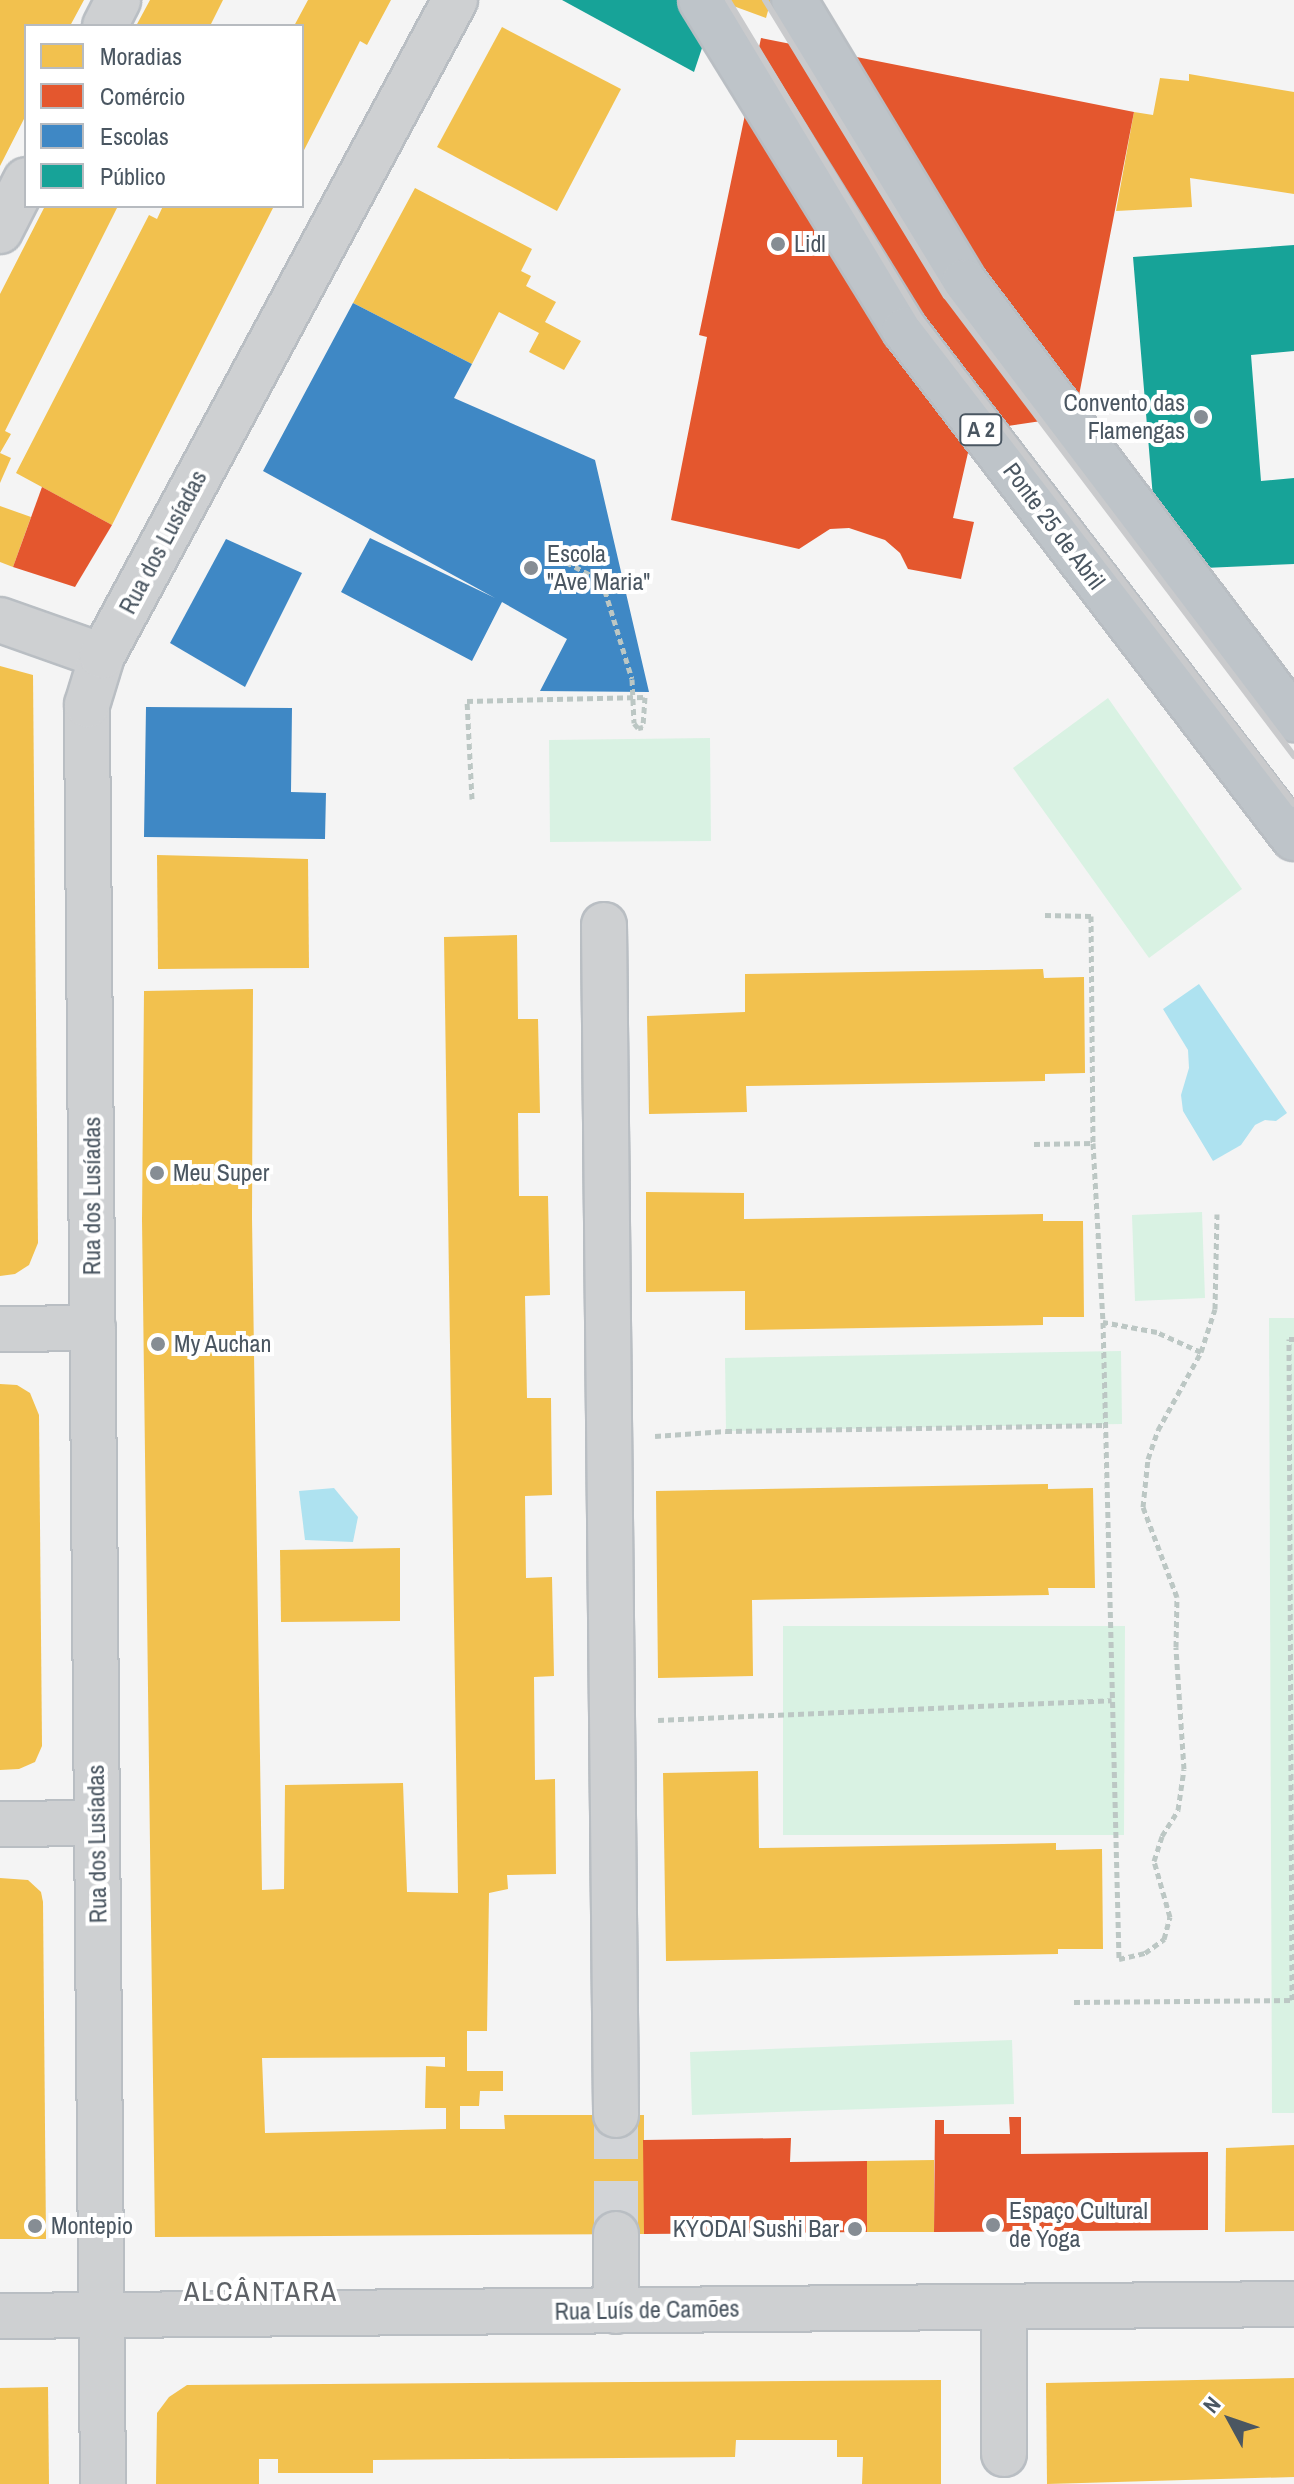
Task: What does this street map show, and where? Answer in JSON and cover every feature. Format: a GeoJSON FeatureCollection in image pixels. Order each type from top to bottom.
{"type":"FeatureCollection","features":[{"type":"Feature","properties":{"kind":"highway","name":"Ponte 25 de Abril"},"geometry":{"type":"LineString","coordinates":[[701,0],[905,330],[1294,838]]}},
{"type":"Feature","properties":{"kind":"highway"},"geometry":{"type":"LineString","coordinates":[[794,0],[964,282],[1294,719]]}},
{"type":"Feature","properties":{"kind":"street"},"geometry":{"type":"LineString","coordinates":[[106,24],[118,0]]}},
{"type":"Feature","properties":{"kind":"street","name":"Rua dos Lusíadas"},"geometry":{"type":"LineString","coordinates":[[103,2484],[87,705],[102,656],[455,0]]}},
{"type":"Feature","properties":{"kind":"street"},"geometry":{"type":"LineString","coordinates":[[0,231],[24,184]]}},
{"type":"Feature","properties":{"kind":"street"},"geometry":{"type":"LineString","coordinates":[[0,620],[102,656]]}},
{"type":"Feature","properties":{"kind":"street"},"geometry":{"type":"LineString","coordinates":[[604,925],[616,2115]]}},
{"type":"Feature","properties":{"kind":"street"},"geometry":{"type":"LineString","coordinates":[[0,1329],[93,1328]]}},
{"type":"Feature","properties":{"kind":"street"},"geometry":{"type":"LineString","coordinates":[[0,1824],[97,1823]]}},
{"type":"Feature","properties":{"kind":"street"},"geometry":{"type":"LineString","coordinates":[[616,2234],[616,2311]]}},
{"type":"Feature","properties":{"kind":"street","name":"Rua Luís de Camões"},"geometry":{"type":"LineString","coordinates":[[0,2316],[1294,2304]]}},
{"type":"Feature","properties":{"kind":"street"},"geometry":{"type":"LineString","coordinates":[[1004,2307],[1004,2454]]}},
{"type":"Feature","properties":{"kind":"path"},"geometry":{"type":"LineString","coordinates":[[472,799],[467,701],[645,697],[643,727],[638,728],[634,723],[632,679],[602,581],[566,562]]}},
{"type":"Feature","properties":{"kind":"path"},"geometry":{"type":"LineString","coordinates":[[1045,915],[1091,916],[1093,1143],[1103,1322],[1119,1959],[1145,1953],[1164,1939],[1170,1917],[1154,1861],[1162,1836],[1178,1810],[1184,1769],[1176,1647],[1177,1597],[1143,1507],[1148,1459],[1158,1430],[1201,1352],[1215,1309],[1217,1214]]}},
{"type":"Feature","properties":{"kind":"path"},"geometry":{"type":"LineString","coordinates":[[1034,1144],[1093,1143]]}},
{"type":"Feature","properties":{"kind":"path"},"geometry":{"type":"LineString","coordinates":[[1103,1322],[1157,1332],[1201,1352]]}},
{"type":"Feature","properties":{"kind":"path"},"geometry":{"type":"LineString","coordinates":[[1074,2002],[1293,2000],[1289,1339],[1294,1339]]}},
{"type":"Feature","properties":{"kind":"path"},"geometry":{"type":"LineString","coordinates":[[610,1439],[726,1431],[1104,1425]]}},
{"type":"Feature","properties":{"kind":"path"},"geometry":{"type":"LineString","coordinates":[[613,1722],[1112,1700]]}},
{"type":"Feature","properties":{"kind":"green space"},"geometry":{"type":"Polygon","coordinates":[[[1108,698],[1242,889],[1149,958],[1013,768],[1108,698]]]}},
{"type":"Feature","properties":{"kind":"green space"},"geometry":{"type":"Polygon","coordinates":[[[710,738],[711,841],[550,842],[549,740],[710,738]]]}},
{"type":"Feature","properties":{"kind":"green space"},"geometry":{"type":"Polygon","coordinates":[[[1202,1212],[1205,1298],[1135,1301],[1132,1215],[1202,1212]]]}},
{"type":"Feature","properties":{"kind":"green space"},"geometry":{"type":"Polygon","coordinates":[[[1269,1318],[1294,1318],[1294,2113],[1272,2113],[1269,1318]]]}},
{"type":"Feature","properties":{"kind":"green space"},"geometry":{"type":"Polygon","coordinates":[[[1121,1351],[1122,1424],[726,1431],[725,1358],[1121,1351]]]}},
{"type":"Feature","properties":{"kind":"green space"},"geometry":{"type":"Polygon","coordinates":[[[783,1626],[1125,1626],[1124,1835],[783,1835],[783,1626]]]}},
{"type":"Feature","properties":{"kind":"green space"},"geometry":{"type":"Polygon","coordinates":[[[1012,2040],[1014,2104],[692,2115],[690,2052],[1012,2040]]]}},
{"type":"Feature","properties":{"kind":"water"},"geometry":{"type":"Polygon","coordinates":[[[1199,984],[1287,1113],[1276,1121],[1265,1120],[1255,1125],[1241,1145],[1213,1161],[1183,1111],[1181,1095],[1189,1068],[1188,1050],[1163,1009],[1199,984]]]}},
{"type":"Feature","properties":{"kind":"water"},"geometry":{"type":"Polygon","coordinates":[[[334,1488],[358,1517],[353,1542],[305,1540],[299,1491],[334,1488]]]}},
{"type":"Feature","properties":{"kind":"building: Moradias"},"geometry":{"type":"Polygon","coordinates":[[[0,0],[84,0],[71,24],[24,24],[24,119],[0,166],[0,0]]]}},
{"type":"Feature","properties":{"kind":"building: Moradias"},"geometry":{"type":"Polygon","coordinates":[[[150,0],[223,0],[211,24],[137,24],[150,0]]]}},
{"type":"Feature","properties":{"kind":"building: Moradias"},"geometry":{"type":"Polygon","coordinates":[[[308,0],[391,0],[367,45],[360,41],[304,150],[304,24],[295,24],[308,0]]]}},
{"type":"Feature","properties":{"kind":"building: Moradias"},"geometry":{"type":"Polygon","coordinates":[[[717,0],[771,0],[766,18],[717,0]]]}},
{"type":"Feature","properties":{"kind":"building: Moradias"},"geometry":{"type":"Polygon","coordinates":[[[502,27],[621,89],[557,211],[437,147],[502,27]]]}},
{"type":"Feature","properties":{"kind":"building: Moradias"},"geometry":{"type":"Polygon","coordinates":[[[1189,74],[1294,92],[1294,194],[1190,178],[1192,207],[1116,211],[1134,112],[1153,115],[1160,78],[1189,81],[1189,74]]]}},
{"type":"Feature","properties":{"kind":"building: Moradias"},"geometry":{"type":"Polygon","coordinates":[[[415,188],[532,249],[521,271],[531,276],[526,286],[556,302],[545,322],[581,341],[564,370],[529,352],[539,333],[499,312],[472,364],[353,303],[415,188]]]}},
{"type":"Feature","properties":{"kind":"building: Moradias"},"geometry":{"type":"Polygon","coordinates":[[[44,208],[117,208],[5,431],[11,434],[0,453],[0,294],[44,208]]]}},
{"type":"Feature","properties":{"kind":"building: Moradias"},"geometry":{"type":"Polygon","coordinates":[[[162,208],[273,208],[112,525],[16,473],[149,215],[157,219],[162,208]]]}},
{"type":"Feature","properties":{"kind":"building: Moradias"},"geometry":{"type":"Polygon","coordinates":[[[0,453],[11,458],[0,483],[0,453]]]}},
{"type":"Feature","properties":{"kind":"building: Moradias"},"geometry":{"type":"Polygon","coordinates":[[[0,506],[31,517],[13,567],[0,562],[0,506]]]}},
{"type":"Feature","properties":{"kind":"building: Moradias"},"geometry":{"type":"Polygon","coordinates":[[[0,666],[33,675],[38,1243],[29,1265],[15,1274],[0,1276],[0,666]]]}},
{"type":"Feature","properties":{"kind":"building: Moradias"},"geometry":{"type":"Polygon","coordinates":[[[157,855],[308,859],[309,968],[158,969],[157,855]]]}},
{"type":"Feature","properties":{"kind":"building: Moradias"},"geometry":{"type":"Polygon","coordinates":[[[517,935],[518,1019],[538,1019],[540,1113],[518,1113],[519,1196],[548,1196],[550,1295],[525,1296],[527,1398],[551,1398],[552,1495],[525,1496],[526,1578],[552,1577],[554,1676],[534,1677],[535,1780],[555,1779],[556,1874],[507,1875],[508,1889],[489,1893],[487,2031],[467,2031],[467,2071],[503,2071],[503,2091],[480,2091],[479,2106],[460,2106],[460,2129],[505,2129],[504,2115],[644,2115],[644,2234],[155,2237],[142,1220],[144,991],[253,989],[252,1218],[262,1890],[284,1889],[285,1785],[403,1783],[407,1892],[458,1893],[444,937],[517,935]],[[445,2057],[262,2058],[265,2133],[446,2129],[446,2108],[425,2108],[426,2066],[445,2067],[445,2057]]]}},
{"type":"Feature","properties":{"kind":"building: Moradias"},"geometry":{"type":"Polygon","coordinates":[[[1043,969],[1044,978],[1084,977],[1085,1073],[1045,1074],[1045,1081],[746,1086],[747,1112],[649,1114],[647,1016],[745,1012],[745,974],[1043,969]]]}},
{"type":"Feature","properties":{"kind":"building: Moradias"},"geometry":{"type":"Polygon","coordinates":[[[646,1192],[744,1193],[744,1219],[1043,1214],[1043,1221],[1083,1221],[1084,1317],[1043,1317],[1043,1325],[745,1330],[745,1291],[646,1292],[646,1192]]]}},
{"type":"Feature","properties":{"kind":"building: Moradias"},"geometry":{"type":"Polygon","coordinates":[[[0,1384],[17,1385],[30,1393],[39,1415],[42,1746],[35,1762],[19,1769],[0,1770],[0,1384]]]}},
{"type":"Feature","properties":{"kind":"building: Moradias"},"geometry":{"type":"Polygon","coordinates":[[[1048,1484],[1048,1489],[1093,1488],[1095,1588],[1048,1588],[1049,1595],[752,1600],[753,1676],[658,1678],[656,1491],[1048,1484]]]}},
{"type":"Feature","properties":{"kind":"building: Moradias"},"geometry":{"type":"Polygon","coordinates":[[[400,1548],[400,1621],[281,1622],[280,1550],[400,1548]]]}},
{"type":"Feature","properties":{"kind":"building: Moradias"},"geometry":{"type":"Polygon","coordinates":[[[758,1771],[759,1848],[1056,1843],[1056,1850],[1102,1849],[1103,1949],[1058,1949],[1058,1954],[666,1961],[663,1773],[758,1771]]]}},
{"type":"Feature","properties":{"kind":"building: Moradias"},"geometry":{"type":"Polygon","coordinates":[[[0,1878],[28,1880],[41,1892],[43,1902],[46,2239],[0,2239],[0,1878]]]}},
{"type":"Feature","properties":{"kind":"building: Moradias"},"geometry":{"type":"Polygon","coordinates":[[[1294,2145],[1294,2231],[1225,2232],[1226,2148],[1294,2145]]]}},
{"type":"Feature","properties":{"kind":"building: Moradias"},"geometry":{"type":"Polygon","coordinates":[[[934,2160],[934,2232],[867,2232],[867,2161],[934,2160]]]}},
{"type":"Feature","properties":{"kind":"building: Moradias"},"geometry":{"type":"Polygon","coordinates":[[[1294,2378],[1294,2477],[1047,2484],[1046,2383],[1294,2378]]]}},
{"type":"Feature","properties":{"kind":"building: Moradias"},"geometry":{"type":"Polygon","coordinates":[[[941,2380],[941,2484],[862,2484],[863,2457],[837,2457],[837,2440],[736,2440],[735,2457],[373,2460],[373,2473],[278,2473],[278,2459],[259,2459],[259,2484],[156,2484],[157,2413],[169,2397],[187,2385],[941,2380]]]}},
{"type":"Feature","properties":{"kind":"building: Moradias"},"geometry":{"type":"Polygon","coordinates":[[[48,2387],[49,2484],[0,2484],[0,2388],[48,2387]]]}},
{"type":"Feature","properties":{"kind":"building: Comércio"},"geometry":{"type":"Polygon","coordinates":[[[761,38],[1134,112],[1075,416],[973,431],[953,518],[974,522],[961,579],[908,569],[900,553],[885,540],[849,528],[830,529],[799,549],[671,520],[707,337],[699,335],[761,38]]]}},
{"type":"Feature","properties":{"kind":"building: Comércio"},"geometry":{"type":"Polygon","coordinates":[[[42,487],[112,525],[75,587],[13,567],[42,487]]]}},
{"type":"Feature","properties":{"kind":"building: Comércio"},"geometry":{"type":"Polygon","coordinates":[[[1009,2117],[1021,2117],[1021,2154],[1208,2152],[1208,2230],[934,2232],[935,2120],[944,2120],[944,2134],[1010,2134],[1009,2117]]]}},
{"type":"Feature","properties":{"kind":"building: Comércio"},"geometry":{"type":"Polygon","coordinates":[[[791,2138],[790,2162],[867,2161],[867,2232],[644,2234],[643,2140],[791,2138]]]}},
{"type":"Feature","properties":{"kind":"building: Escolas"},"geometry":{"type":"Polygon","coordinates":[[[353,303],[472,364],[454,398],[595,460],[649,692],[540,691],[567,639],[502,602],[472,661],[341,592],[370,538],[495,598],[263,471],[353,303]]]}},
{"type":"Feature","properties":{"kind":"building: Escolas"},"geometry":{"type":"Polygon","coordinates":[[[226,539],[302,573],[245,687],[170,643],[226,539]]]}},
{"type":"Feature","properties":{"kind":"building: Escolas"},"geometry":{"type":"Polygon","coordinates":[[[146,707],[292,708],[291,792],[326,793],[325,839],[144,837],[146,707]]]}},
{"type":"Feature","properties":{"kind":"building: Público"},"geometry":{"type":"Polygon","coordinates":[[[562,0],[718,0],[694,72],[562,0]]]}},
{"type":"Feature","properties":{"kind":"building: Público","name":"Convento das Flamengas"},"geometry":{"type":"Polygon","coordinates":[[[1294,245],[1294,351],[1251,355],[1261,481],[1294,478],[1294,564],[1159,570],[1133,257],[1294,245]]]}},
{"type":"Feature","properties":{"kind":"tunnel"},"geometry":{"type":"LineString","coordinates":[[616,2115],[616,2234]]}},
{"type":"Feature","properties":{"kind":"railway"},"geometry":{"type":"LineString","coordinates":[[728,0],[920,318],[1294,804]]}},
{"type":"Feature","properties":{"kind":"railway"},"geometry":{"type":"LineString","coordinates":[[765,0],[946,296],[1294,756]]}},
{"type":"Feature","properties":{"kind":"place","name":"Lidl"},"geometry":{"type":"Point","coordinates":[778,244]}},
{"type":"Feature","properties":{"kind":"place","name":"Convento das Flamengas"},"geometry":{"type":"Point","coordinates":[1201,417]}},
{"type":"Feature","properties":{"kind":"place","name":"Escola \"Ave Maria\""},"geometry":{"type":"Point","coordinates":[531,568]}},
{"type":"Feature","properties":{"kind":"place","name":"Meu Super"},"geometry":{"type":"Point","coordinates":[157,1173]}},
{"type":"Feature","properties":{"kind":"place","name":"My Auchan"},"geometry":{"type":"Point","coordinates":[158,1344]}},
{"type":"Feature","properties":{"kind":"place","name":"Espaço Cultural de Yoga"},"geometry":{"type":"Point","coordinates":[993,2225]}},
{"type":"Feature","properties":{"kind":"place","name":"Montepio"},"geometry":{"type":"Point","coordinates":[35,2226]}},
{"type":"Feature","properties":{"kind":"place","name":"KYODAI Sushi Bar"},"geometry":{"type":"Point","coordinates":[855,2229]}},
{"type":"Feature","properties":{"kind":"district","name":"ALCÂNTARA"},"geometry":{"type":"Point","coordinates":[261,2291]}}]}
